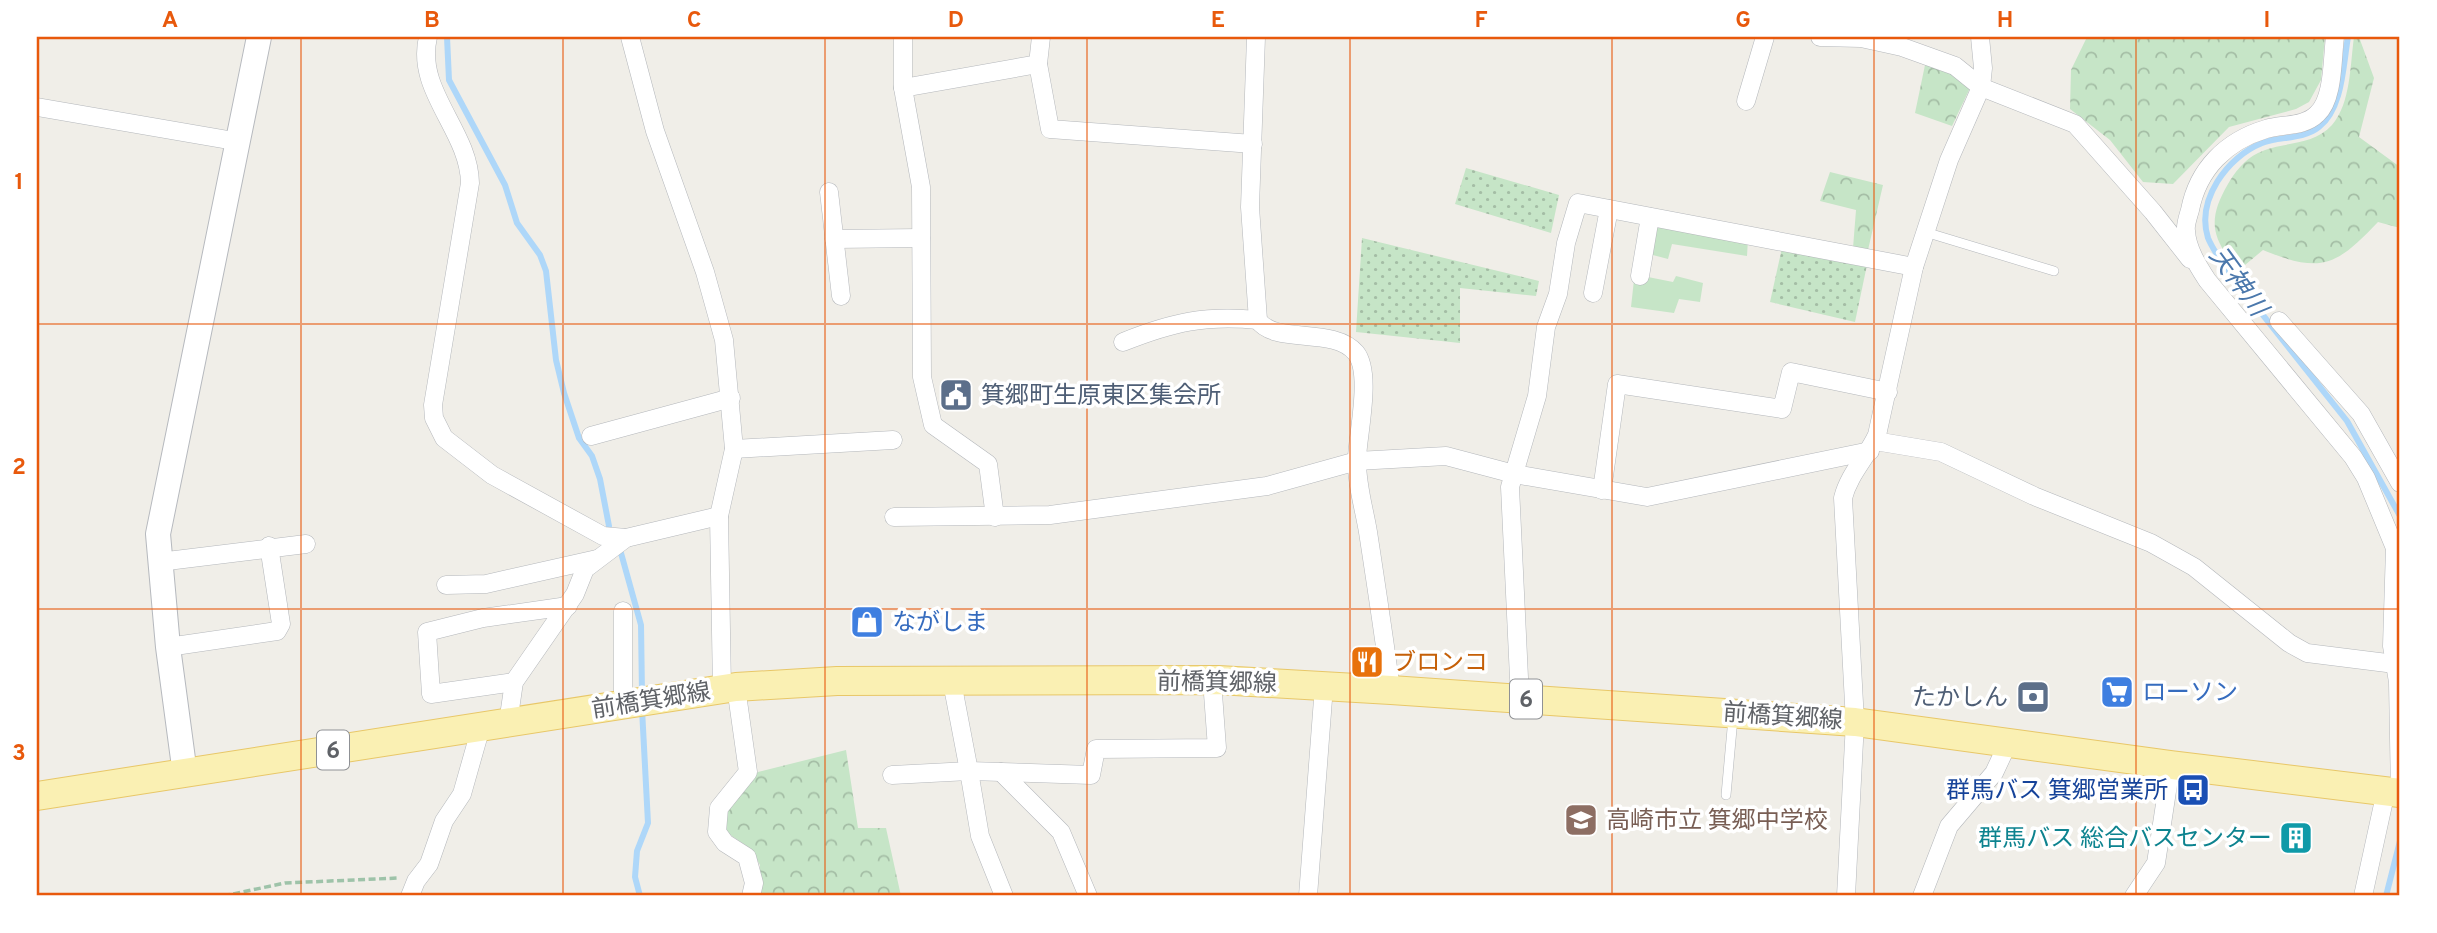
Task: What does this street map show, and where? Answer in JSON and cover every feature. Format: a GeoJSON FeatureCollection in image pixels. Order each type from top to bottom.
{"type":"FeatureCollection","features":[{"type":"Feature","properties":{"kind":"main road","name":"前橋箕郷線"},"geometry":{"type":"LineString","coordinates":[[37,796],[729,688],[837,681],[1212,680],[1855,722],[2395,792]]}},
{"type":"Feature","properties":{"kind":"street"},"geometry":{"type":"LineString","coordinates":[[185,774],[168,647],[158,534],[240,142],[259,37]]}},
{"type":"Feature","properties":{"kind":"street"},"geometry":{"type":"LineString","coordinates":[[428,37],[425,63],[430,83],[466,152],[470,183],[433,405],[434,418],[444,438],[492,475],[603,536],[626,538],[719,516]]}},
{"type":"Feature","properties":{"kind":"street"},"geometry":{"type":"LineString","coordinates":[[629,37],[655,131],[705,272],[724,340],[734,449],[719,516],[729,688],[748,772],[719,808],[717,832],[725,843],[747,856],[754,883],[751,896]]}},
{"type":"Feature","properties":{"kind":"street"},"geometry":{"type":"LineString","coordinates":[[903,37],[903,88],[921,187],[922,377],[933,425],[988,464],[995,517]]}},
{"type":"Feature","properties":{"kind":"street"},"geometry":{"type":"LineString","coordinates":[[1041,37],[1038,64],[1050,129],[1253,144]]}},
{"type":"Feature","properties":{"kind":"street"},"geometry":{"type":"LineString","coordinates":[[1256,37],[1250,207],[1258,320],[1263,327],[1272,330],[1325,337],[1346,345],[1356,353],[1363,377],[1357,461],[1391,690]]}},
{"type":"Feature","properties":{"kind":"street"},"geometry":{"type":"LineString","coordinates":[[1746,102],[1765,37]]}},
{"type":"Feature","properties":{"kind":"street"},"geometry":{"type":"LineString","coordinates":[[1820,37],[1860,38],[1902,47],[1955,66],[1981,87],[2075,124],[2293,378],[2353,457],[2366,478],[2395,548],[2392,646],[2398,682],[2395,792],[2363,896]]}},
{"type":"Feature","properties":{"kind":"street"},"geometry":{"type":"LineString","coordinates":[[1846,896],[1855,722],[1843,498],[1847,482],[1872,446],[1888,392],[1914,267],[1949,160],[1981,87],[1983,68],[1980,37]]}},
{"type":"Feature","properties":{"kind":"street"},"geometry":{"type":"LineString","coordinates":[[2207,281],[2193,256],[2185,230],[2191,204],[2203,173],[2217,155],[2236,141],[2266,129],[2305,122],[2319,114],[2326,98],[2335,37]]}},
{"type":"Feature","properties":{"kind":"street"},"geometry":{"type":"LineString","coordinates":[[903,88],[1038,64]]}},
{"type":"Feature","properties":{"kind":"street"},"geometry":{"type":"LineString","coordinates":[[37,107],[240,142]]}},
{"type":"Feature","properties":{"kind":"street"},"geometry":{"type":"LineString","coordinates":[[829,192],[841,296]]}},
{"type":"Feature","properties":{"kind":"street"},"geometry":{"type":"LineString","coordinates":[[1520,699],[1510,487],[1537,396],[1546,327],[1558,294],[1566,243],[1578,203],[1914,267]]}},
{"type":"Feature","properties":{"kind":"street"},"geometry":{"type":"LineString","coordinates":[[1593,293],[1609,209]]}},
{"type":"Feature","properties":{"kind":"street"},"geometry":{"type":"LineString","coordinates":[[1640,276],[1650,217]]}},
{"type":"Feature","properties":{"kind":"street"},"geometry":{"type":"LineString","coordinates":[[834,239],[921,239]]}},
{"type":"Feature","properties":{"kind":"street"},"geometry":{"type":"LineString","coordinates":[[1123,342],[1168,324],[1224,317],[1258,320]]}},
{"type":"Feature","properties":{"kind":"street"},"geometry":{"type":"LineString","coordinates":[[2279,321],[2361,415],[2400,482]]}},
{"type":"Feature","properties":{"kind":"street"},"geometry":{"type":"LineString","coordinates":[[2293,378],[2312,361]]}},
{"type":"Feature","properties":{"kind":"street"},"geometry":{"type":"LineString","coordinates":[[1602,491],[1617,384],[1782,410],[1791,372],[1888,392]]}},
{"type":"Feature","properties":{"kind":"street"},"geometry":{"type":"LineString","coordinates":[[591,436],[731,398]]}},
{"type":"Feature","properties":{"kind":"street"},"geometry":{"type":"LineString","coordinates":[[734,449],[893,440]]}},
{"type":"Feature","properties":{"kind":"street"},"geometry":{"type":"LineString","coordinates":[[894,517],[1050,515],[1267,486],[1357,461],[1446,456],[1514,474],[1647,497],[1872,446],[1941,452],[2034,496],[2151,543],[2194,567],[2289,643],[2307,653],[2395,664]]}},
{"type":"Feature","properties":{"kind":"street"},"geometry":{"type":"LineString","coordinates":[[410,896],[429,864],[444,821],[462,794],[513,682],[568,606],[585,569],[626,538]]}},
{"type":"Feature","properties":{"kind":"street"},"geometry":{"type":"LineString","coordinates":[[159,562],[306,544]]}},
{"type":"Feature","properties":{"kind":"street"},"geometry":{"type":"LineString","coordinates":[[168,647],[277,631],[281,624],[269,547]]}},
{"type":"Feature","properties":{"kind":"street"},"geometry":{"type":"LineString","coordinates":[[446,584],[486,584],[597,559]]}},
{"type":"Feature","properties":{"kind":"street"},"geometry":{"type":"LineString","coordinates":[[513,682],[431,694],[427,632],[483,618],[568,606]]}},
{"type":"Feature","properties":{"kind":"street"},"geometry":{"type":"LineString","coordinates":[[623,611],[633,702]]}},
{"type":"Feature","properties":{"kind":"street"},"geometry":{"type":"LineString","coordinates":[[892,775],[969,771],[1091,775],[1096,749],[1217,748],[1212,680]]}},
{"type":"Feature","properties":{"kind":"street"},"geometry":{"type":"LineString","coordinates":[[952,682],[980,835],[1004,896]]}},
{"type":"Feature","properties":{"kind":"street"},"geometry":{"type":"LineString","coordinates":[[1308,896],[1324,686]]}},
{"type":"Feature","properties":{"kind":"street"},"geometry":{"type":"LineString","coordinates":[[1922,896],[1949,826],[1994,773],[2008,743]]}},
{"type":"Feature","properties":{"kind":"street"},"geometry":{"type":"LineString","coordinates":[[2134,896],[2156,863],[2171,765]]}},
{"type":"Feature","properties":{"kind":"street"},"geometry":{"type":"LineString","coordinates":[[1001,772],[1061,832],[1088,896]]}},
{"type":"Feature","properties":{"kind":"lane"},"geometry":{"type":"LineString","coordinates":[[1925,232],[2054,271]]}},
{"type":"Feature","properties":{"kind":"lane"},"geometry":{"type":"LineString","coordinates":[[1726,795],[1733,713]]}},
{"type":"Feature","properties":{"kind":"path"},"geometry":{"type":"LineString","coordinates":[[223,896],[285,883],[419,877]]}},
{"type":"Feature","properties":{"kind":"green space"},"geometry":{"type":"Polygon","coordinates":[[[2087,37],[2325,37],[2321,80],[2309,102],[2296,109],[2229,127],[2173,184],[2143,182],[2110,140],[2070,109],[2071,70],[2087,37]]]}},
{"type":"Feature","properties":{"kind":"green space"},"geometry":{"type":"Polygon","coordinates":[[[2354,37],[2359,37],[2374,78],[2359,137],[2400,167],[2400,228],[2378,222],[2351,248],[2327,262],[2300,262],[2263,250],[2239,270],[2223,249],[2215,229],[2221,197],[2237,171],[2253,156],[2267,149],[2315,137],[2332,125],[2346,95],[2354,37]]]}},
{"type":"Feature","properties":{"kind":"green space"},"geometry":{"type":"Polygon","coordinates":[[[1925,65],[1951,70],[1970,88],[1952,126],[1915,113],[1925,65]]]}},
{"type":"Feature","properties":{"kind":"green space"},"geometry":{"type":"Polygon","coordinates":[[[1466,168],[1559,195],[1551,233],[1455,204],[1466,168]]]}},
{"type":"Feature","properties":{"kind":"green space"},"geometry":{"type":"Polygon","coordinates":[[[1830,172],[1883,185],[1868,250],[1853,248],[1856,210],[1820,201],[1830,172]]]}},
{"type":"Feature","properties":{"kind":"green space"},"geometry":{"type":"Polygon","coordinates":[[[1653,221],[1748,239],[1747,256],[1672,244],[1668,259],[1649,254],[1653,221]]]}},
{"type":"Feature","properties":{"kind":"green space"},"geometry":{"type":"Polygon","coordinates":[[[1362,238],[1539,281],[1536,296],[1460,288],[1460,343],[1356,332],[1362,238]]]}},
{"type":"Feature","properties":{"kind":"green space"},"geometry":{"type":"Polygon","coordinates":[[[1782,248],[1867,265],[1855,322],[1770,302],[1782,248]]]}},
{"type":"Feature","properties":{"kind":"green space"},"geometry":{"type":"Polygon","coordinates":[[[1676,276],[1703,283],[1700,302],[1679,299],[1674,313],[1631,307],[1634,280],[1645,283],[1648,277],[1673,282],[1676,276]]]}},
{"type":"Feature","properties":{"kind":"green space"},"geometry":{"type":"Polygon","coordinates":[[[846,750],[858,828],[886,828],[901,896],[760,896],[760,865],[751,849],[726,832],[723,823],[728,808],[758,772],[846,750]]]}},
{"type":"Feature","properties":{"kind":"waterway"},"geometry":{"type":"LineString","coordinates":[[447,37],[449,80],[505,185],[517,223],[540,255],[546,271],[556,360],[564,393],[579,438],[592,456],[600,479],[609,526]]}},
{"type":"Feature","properties":{"kind":"waterway","name":"天神川"},"geometry":{"type":"LineString","coordinates":[[2348,37],[2341,85],[2327,119],[2313,131],[2262,143],[2237,158],[2217,182],[2206,209],[2205,224],[2208,238],[2224,266],[2347,421],[2400,516]]}},
{"type":"Feature","properties":{"kind":"waterway"},"geometry":{"type":"LineString","coordinates":[[621,553],[641,625],[642,694]]}},
{"type":"Feature","properties":{"kind":"waterway"},"geometry":{"type":"LineString","coordinates":[[640,896],[635,877],[637,851],[648,823],[642,709]]}},
{"type":"Feature","properties":{"kind":"waterway","name":"天神川"},"geometry":{"type":"LineString","coordinates":[[2386,896],[2400,841]]}},
{"type":"Feature","properties":{"kind":"place","name":"箕郷町生原東区集会所"},"geometry":{"type":"Point","coordinates":[956,395]}},
{"type":"Feature","properties":{"kind":"place","name":"ながしま"},"geometry":{"type":"Point","coordinates":[867,622]}},
{"type":"Feature","properties":{"kind":"place","name":"ブロンコ"},"geometry":{"type":"Point","coordinates":[1367,662]}},
{"type":"Feature","properties":{"kind":"place","name":"ローソン"},"geometry":{"type":"Point","coordinates":[2117,692]}},
{"type":"Feature","properties":{"kind":"place","name":"たかしん"},"geometry":{"type":"Point","coordinates":[2033,697]}},
{"type":"Feature","properties":{"kind":"place","name":"群馬バス 箕郷営業所"},"geometry":{"type":"Point","coordinates":[2193,790]}},
{"type":"Feature","properties":{"kind":"place","name":"高崎市立 箕郷中学校"},"geometry":{"type":"Point","coordinates":[1581,820]}},
{"type":"Feature","properties":{"kind":"place","name":"群馬バス 総合バスセンター"},"geometry":{"type":"Point","coordinates":[2296,838]}}]}
